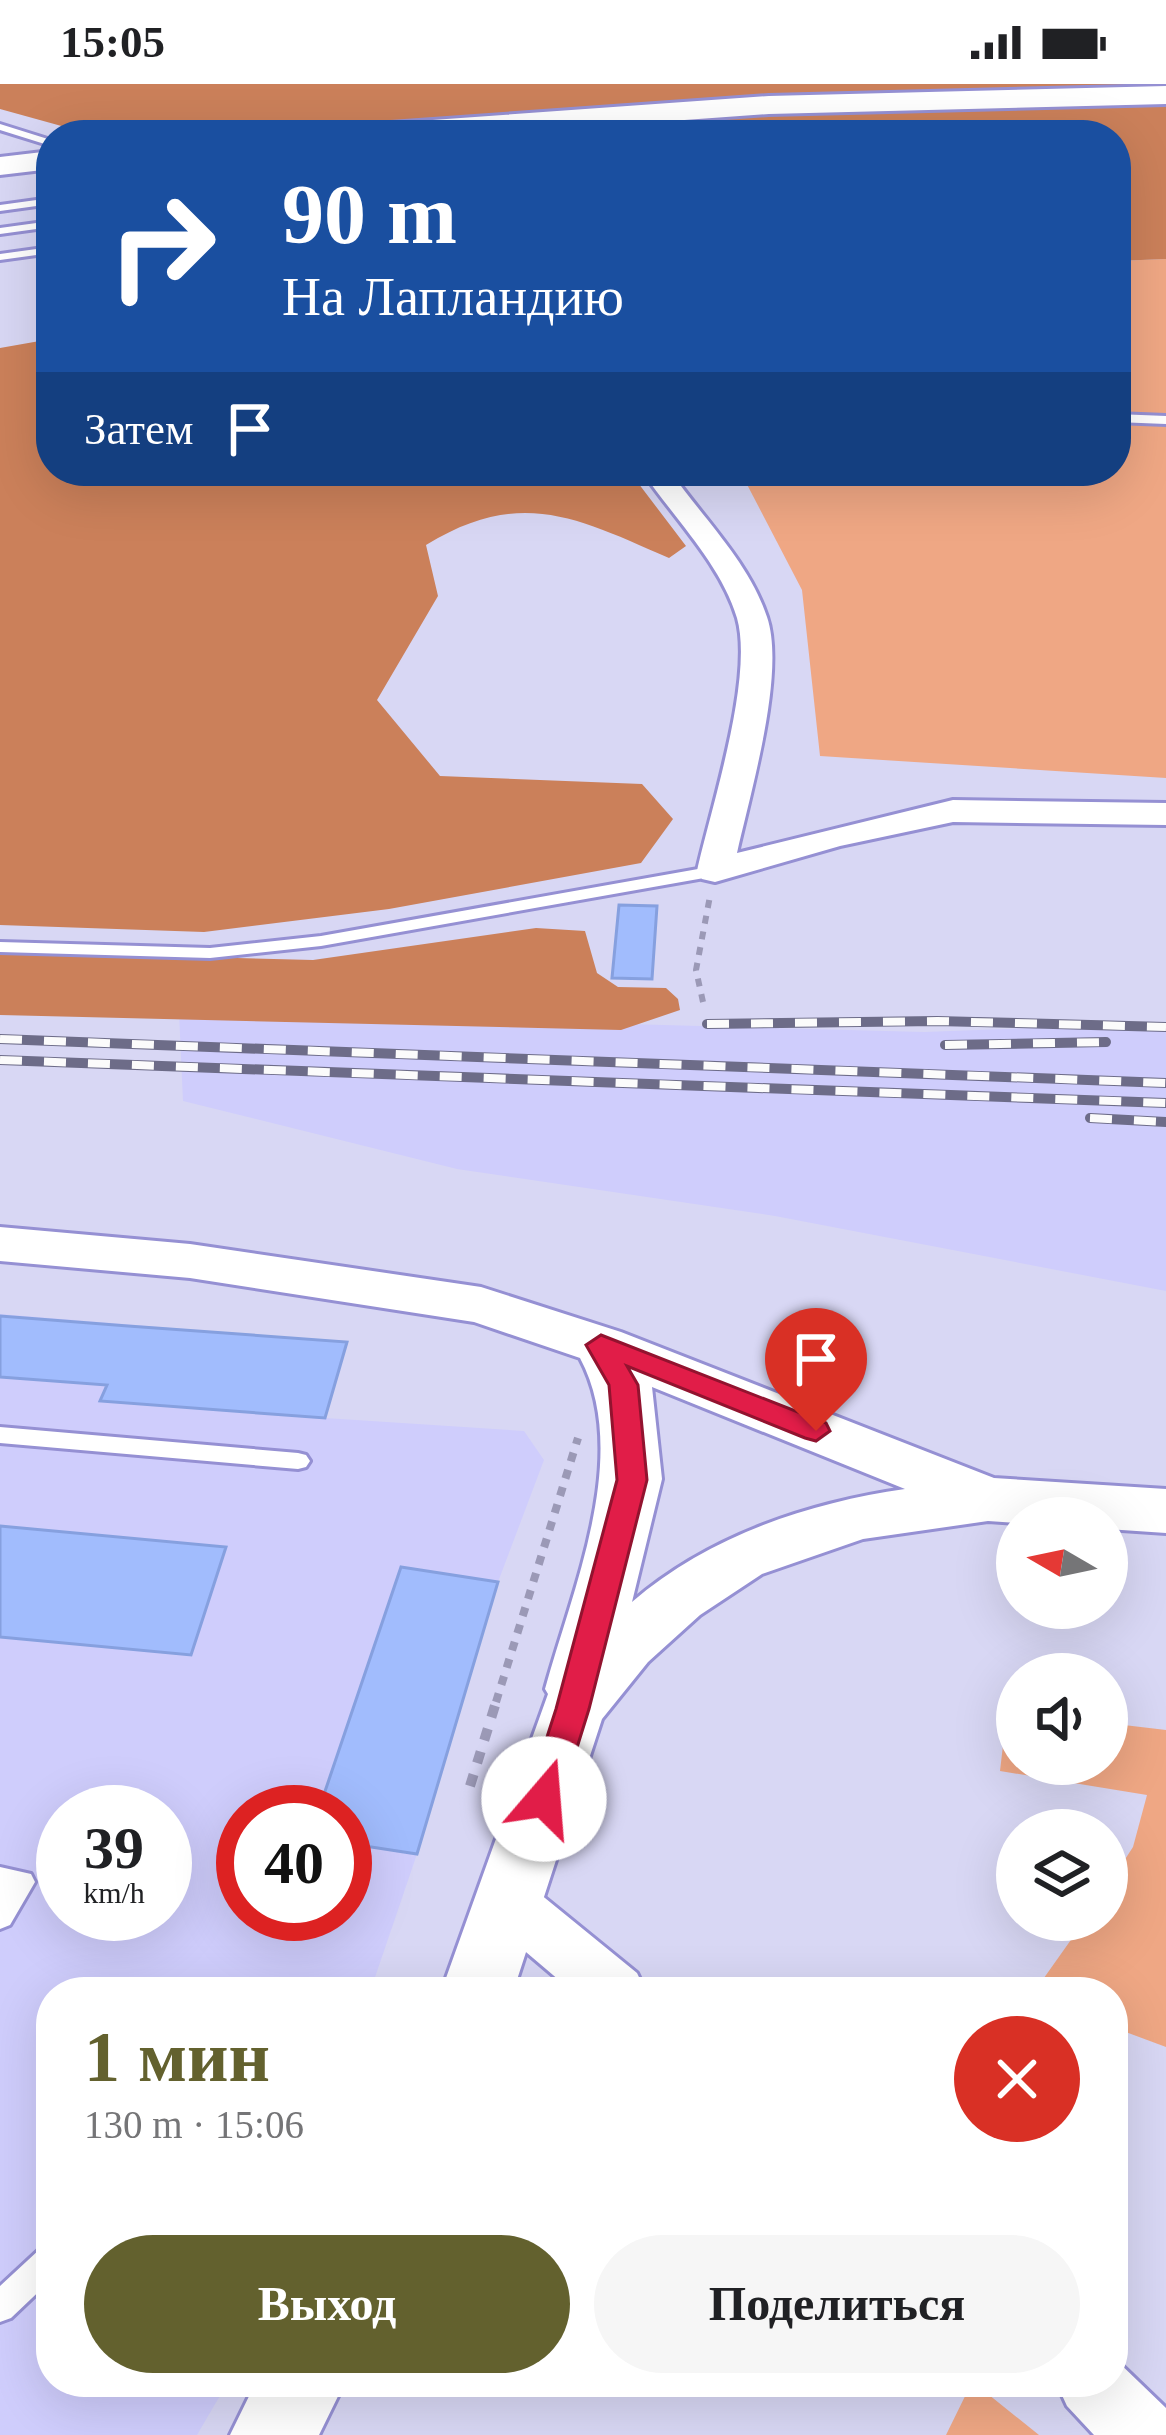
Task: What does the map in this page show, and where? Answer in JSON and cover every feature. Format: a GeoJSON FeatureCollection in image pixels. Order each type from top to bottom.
{"type":"FeatureCollection","features":[{"type":"Feature","properties":{"kind":"highway"},"geometry":{"type":"LineString","coordinates":[[559,120],[769,105],[1166,95]]}},
{"type":"Feature","properties":{"kind":"highway"},"geometry":{"type":"LineString","coordinates":[[0,166],[36,162]]}},
{"type":"Feature","properties":{"kind":"street"},"geometry":{"type":"LineString","coordinates":[[667,486],[754,620],[754,675],[715,872],[833,837],[953,811],[1166,814]]}},
{"type":"Feature","properties":{"kind":"street"},"geometry":{"type":"LineString","coordinates":[[0,1244],[190,1261],[481,1305],[601,1345],[988,1499]]}},
{"type":"Feature","properties":{"kind":"street"},"geometry":{"type":"LineString","coordinates":[[482,1977],[573,1709],[632,1480],[623,1385],[601,1345]]}},
{"type":"Feature","properties":{"kind":"street"},"geometry":{"type":"LineString","coordinates":[[573,1709],[625,1645],[678,1598],[740,1558],[858,1518],[988,1499],[1166,1511]]}},
{"type":"Feature","properties":{"kind":"street"},"geometry":{"type":"LineString","coordinates":[[508,1902],[598,1977]]}},
{"type":"Feature","properties":{"kind":"street"},"geometry":{"type":"LineString","coordinates":[[272,2435],[294,2397]]}},
{"type":"Feature","properties":{"kind":"street"},"geometry":{"type":"LineString","coordinates":[[1106,2397],[1143,2435]]}},
{"type":"Feature","properties":{"kind":"lane"},"geometry":{"type":"LineString","coordinates":[[0,127],[36,138]]}},
{"type":"Feature","properties":{"kind":"lane"},"geometry":{"type":"LineString","coordinates":[[0,208],[36,204]]}},
{"type":"Feature","properties":{"kind":"lane"},"geometry":{"type":"LineString","coordinates":[[0,231],[36,226]]}},
{"type":"Feature","properties":{"kind":"lane"},"geometry":{"type":"LineString","coordinates":[[0,257],[36,252]]}},
{"type":"Feature","properties":{"kind":"lane"},"geometry":{"type":"LineString","coordinates":[[1131,419],[1166,420]]}},
{"type":"Feature","properties":{"kind":"lane"},"geometry":{"type":"LineString","coordinates":[[0,946],[210,953],[277,946],[715,872]]}},
{"type":"Feature","properties":{"kind":"lane"},"geometry":{"type":"LineString","coordinates":[[0,1436],[298,1461]]}},
{"type":"Feature","properties":{"kind":"lane"},"geometry":{"type":"LineString","coordinates":[[0,1878],[21,1882],[0,1916]]}},
{"type":"Feature","properties":{"kind":"lane"},"geometry":{"type":"LineString","coordinates":[[0,2306],[36,2272]]}},
{"type":"Feature","properties":{"kind":"path"},"geometry":{"type":"LineString","coordinates":[[703,1002],[696,970],[715,872]]}},
{"type":"Feature","properties":{"kind":"path"},"geometry":{"type":"LineString","coordinates":[[470,1786],[581,1430]]}},
{"type":"Feature","properties":{"kind":"shaded area"},"geometry":{"type":"Polygon","coordinates":[[[0,84],[1166,84],[1166,88],[696,101],[411,120],[40,120],[0,109],[0,84]]]}},
{"type":"Feature","properties":{"kind":"shaded area"},"geometry":{"type":"Polygon","coordinates":[[[1166,103],[1166,259],[1131,260],[1131,120],[645,120],[817,109],[1166,103]]]}},
{"type":"Feature","properties":{"kind":"shaded area"},"geometry":{"type":"Polygon","coordinates":[[[1166,259],[1166,778],[820,756],[802,590],[748,486],[1131,486],[1131,260],[1166,259]]]}},
{"type":"Feature","properties":{"kind":"shaded area"},"geometry":{"type":"Polygon","coordinates":[[[36,342],[36,486],[640,486],[686,546],[669,558],[577,521],[520,513],[460,527],[426,545],[438,596],[377,700],[440,776],[642,784],[673,819],[641,863],[389,909],[204,932],[0,925],[0,348],[36,342]]]}},
{"type":"Feature","properties":{"kind":"shaded area"},"geometry":{"type":"Polygon","coordinates":[[[536,928],[585,931],[597,973],[618,987],[666,988],[678,999],[680,1010],[621,1030],[0,1015],[0,952],[313,960],[536,928]]]}},
{"type":"Feature","properties":{"kind":"shaded area"},"geometry":{"type":"Polygon","coordinates":[[[179,1012],[924,1032],[1166,1023],[1166,1291],[775,1216],[457,1169],[183,1101],[179,1012]]]}},
{"type":"Feature","properties":{"kind":"shaded area"},"geometry":{"type":"Polygon","coordinates":[[[0,1314],[347,1342],[325,1418],[524,1431],[544,1460],[498,1582],[375,1977],[36,1977],[36,2397],[219,2397],[197,2435],[0,2435],[0,1314]]]}},
{"type":"Feature","properties":{"kind":"shaded area"},"geometry":{"type":"Polygon","coordinates":[[[1128,1725],[1166,1730],[1166,2047],[1128,2033],[1128,1977],[1045,1977],[1070,1941],[1128,1941],[1128,1855],[1147,1795],[1086,1785],[1128,1785],[1128,1725]]]}},
{"type":"Feature","properties":{"kind":"shaded area"},"geometry":{"type":"Polygon","coordinates":[[[965,2397],[992,2397],[1039,2435],[946,2435],[965,2397]]]}},
{"type":"Feature","properties":{"kind":"building"},"geometry":{"type":"Polygon","coordinates":[[[619,905],[657,906],[652,979],[612,978],[619,905]]]}},
{"type":"Feature","properties":{"kind":"building"},"geometry":{"type":"Polygon","coordinates":[[[0,1316],[347,1342],[325,1418],[100,1401],[107,1385],[0,1377],[0,1316]]]}},
{"type":"Feature","properties":{"kind":"building"},"geometry":{"type":"Polygon","coordinates":[[[0,1526],[226,1547],[191,1655],[0,1637],[0,1526]]]}},
{"type":"Feature","properties":{"kind":"building"},"geometry":{"type":"Polygon","coordinates":[[[401,1567],[498,1582],[417,1854],[372,1847],[372,1785],[327,1785],[401,1567]]]}},
{"type":"Feature","properties":{"kind":"railway"},"geometry":{"type":"LineString","coordinates":[[707,1024],[937,1021],[1166,1027]]}},
{"type":"Feature","properties":{"kind":"railway"},"geometry":{"type":"LineString","coordinates":[[0,1039],[1166,1083]]}},
{"type":"Feature","properties":{"kind":"railway"},"geometry":{"type":"LineString","coordinates":[[945,1045],[1106,1042]]}},
{"type":"Feature","properties":{"kind":"railway"},"geometry":{"type":"LineString","coordinates":[[0,1060],[1166,1103]]}},
{"type":"Feature","properties":{"kind":"railway"},"geometry":{"type":"LineString","coordinates":[[1090,1118],[1166,1122]]}},
{"type":"Feature","properties":{"kind":"route"},"geometry":{"type":"LineString","coordinates":[[544,1799],[573,1709],[632,1480],[623,1385],[601,1345],[816,1431]]}}]}
